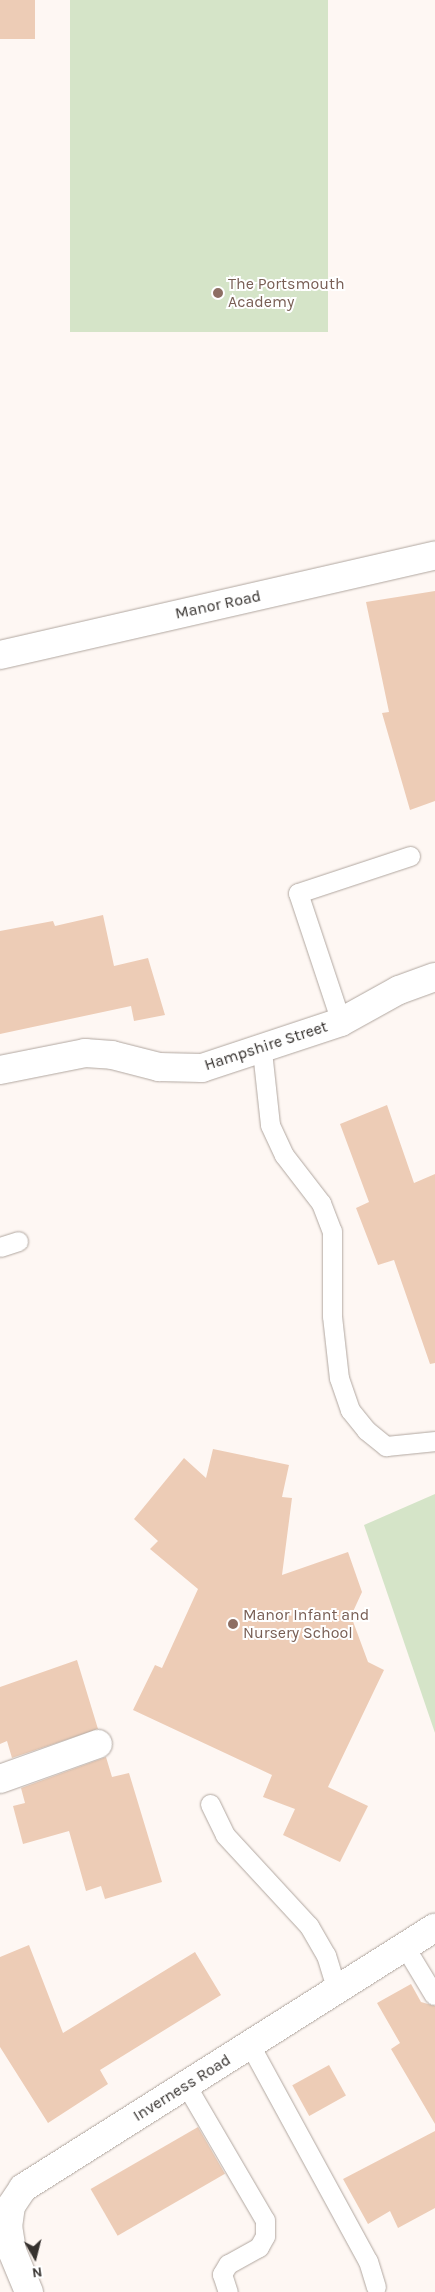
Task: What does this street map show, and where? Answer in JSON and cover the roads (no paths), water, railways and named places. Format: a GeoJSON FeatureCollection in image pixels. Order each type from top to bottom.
{"type":"FeatureCollection","features":[{"type":"Feature","properties":{"kind":"street","name":"Manor Road"},"geometry":{"type":"LineString","coordinates":[[0,655],[435,555]]}},
{"type":"Feature","properties":{"kind":"street","name":"Hampshire Street"},"geometry":{"type":"LineString","coordinates":[[0,1070],[85,1053],[112,1054],[159,1067],[202,1068],[262,1051],[341,1022],[399,990],[435,977]]}},
{"type":"Feature","properties":{"kind":"street"},"geometry":{"type":"LineString","coordinates":[[0,1779],[98,1744]]}},
{"type":"Feature","properties":{"kind":"street","name":"Inverness Road"},"geometry":{"type":"LineString","coordinates":[[29,2292],[12,2252],[8,2227],[11,2206],[23,2188],[435,1928]]}},
{"type":"Feature","properties":{"kind":"lane"},"geometry":{"type":"LineString","coordinates":[[341,1022],[298,893],[410,856]]}},
{"type":"Feature","properties":{"kind":"lane"},"geometry":{"type":"LineString","coordinates":[[262,1051],[270,1125],[284,1155],[321,1202],[332,1231],[332,1316],[339,1378],[350,1410],[366,1430],[386,1446],[435,1441]]}},
{"type":"Feature","properties":{"kind":"lane"},"geometry":{"type":"LineString","coordinates":[[0,1247],[18,1241]]}},
{"type":"Feature","properties":{"kind":"lane"},"geometry":{"type":"LineString","coordinates":[[210,1804],[225,1835],[309,1926],[326,1955],[337,1990]]}},
{"type":"Feature","properties":{"kind":"lane"},"geometry":{"type":"LineString","coordinates":[[406,1946],[434,1995]]}},
{"type":"Feature","properties":{"kind":"lane"},"geometry":{"type":"LineString","coordinates":[[250,2045],[368,2261],[376,2287]]}},
{"type":"Feature","properties":{"kind":"lane"},"geometry":{"type":"LineString","coordinates":[[186,2085],[265,2220],[265,2236],[260,2247],[228,2264],[222,2274],[228,2292]]}},
{"type":"Feature","properties":{"kind":"place","name":"The Portsmouth Academy"},"geometry":{"type":"Point","coordinates":[218,293]}},
{"type":"Feature","properties":{"kind":"place","name":"Manor Infant and Nursery School"},"geometry":{"type":"Point","coordinates":[233,1624]}}]}
